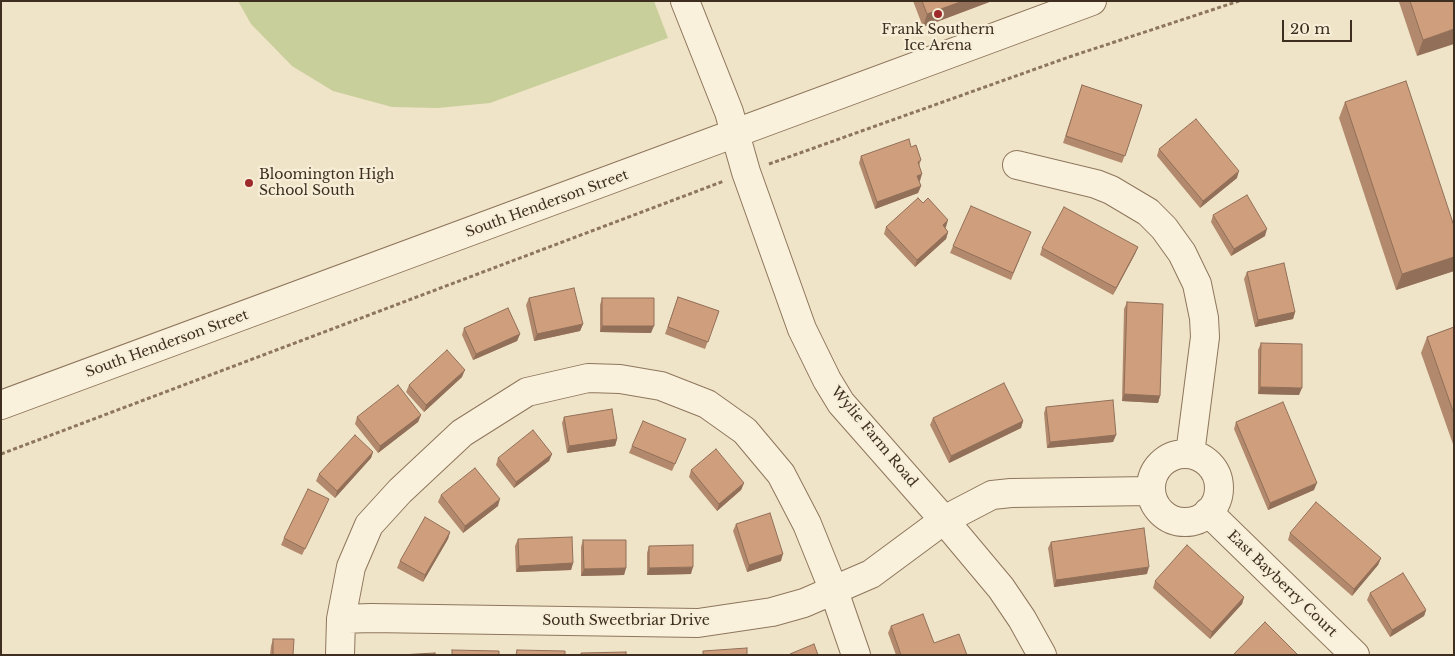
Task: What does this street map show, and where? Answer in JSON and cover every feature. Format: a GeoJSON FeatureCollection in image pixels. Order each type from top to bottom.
{"type":"FeatureCollection","features":[{"type":"Feature","properties":{"kind":"street","name":"Wylie Farm Road"},"geometry":{"type":"LineString","coordinates":[[685,1],[728,112],[746,172],[802,329],[827,380],[841,403],[1001,588],[1022,619],[1042,655]]}},
{"type":"Feature","properties":{"kind":"street","name":"South Henderson Street"},"geometry":{"type":"LineString","coordinates":[[1,405],[1092,1]]}},
{"type":"Feature","properties":{"kind":"street"},"geometry":{"type":"LineString","coordinates":[[1017,165],[1096,184],[1111,190],[1148,212],[1164,228],[1182,252],[1197,284],[1204,318],[1205,337],[1190,454]]}},
{"type":"Feature","properties":{"kind":"street"},"geometry":{"type":"LineString","coordinates":[[340,655],[341,619],[351,567],[369,525],[400,491],[462,433],[527,392],[588,378],[661,386],[707,404],[745,431],[781,474],[807,524],[856,655]]}},
{"type":"Feature","properties":{"kind":"street"},"geometry":{"type":"LineString","coordinates":[[1190,454],[1201,458],[1216,473],[1219,483],[1218,494],[1215,504],[1199,519],[1178,521],[1168,517],[1154,501],[1151,491],[1152,480],[1155,471],[1162,463],[1175,455],[1190,454]]}},
{"type":"Feature","properties":{"kind":"street","name":"South Sweetbriar Drive"},"geometry":{"type":"LineString","coordinates":[[341,619],[698,623],[772,612],[834,592],[871,574],[944,520],[992,495],[1011,493],[1151,491]]}},
{"type":"Feature","properties":{"kind":"street","name":"East Bayberry Court"},"geometry":{"type":"LineString","coordinates":[[1208,512],[1355,655]]}},
{"type":"Feature","properties":{"kind":"path"},"geometry":{"type":"LineString","coordinates":[[1,454],[746,172],[1069,57],[1239,1]]}},
{"type":"Feature","properties":{"kind":"green space"},"geometry":{"type":"Polygon","coordinates":[[[238,1],[654,1],[668,38],[490,103],[438,108],[392,107],[333,91],[292,66],[251,24],[238,1]]]}},
{"type":"Feature","properties":{"kind":"building"},"geometry":{"type":"Polygon","coordinates":[[[922,1],[963,1],[927,14],[922,1]]]}},
{"type":"Feature","properties":{"kind":"building"},"geometry":{"type":"Polygon","coordinates":[[[1410,1],[1454,1],[1454,29],[1423,40],[1410,1]]]}},
{"type":"Feature","properties":{"kind":"building"},"geometry":{"type":"Polygon","coordinates":[[[1406,81],[1454,226],[1454,257],[1402,274],[1345,102],[1406,81]]]}},
{"type":"Feature","properties":{"kind":"building"},"geometry":{"type":"Polygon","coordinates":[[[1082,85],[1142,105],[1125,156],[1066,136],[1082,85]]]}},
{"type":"Feature","properties":{"kind":"building"},"geometry":{"type":"Polygon","coordinates":[[[1196,119],[1239,171],[1203,201],[1159,149],[1196,119]]]}},
{"type":"Feature","properties":{"kind":"building"},"geometry":{"type":"Polygon","coordinates":[[[909,139],[911,147],[916,145],[921,160],[918,162],[922,174],[917,176],[921,186],[877,202],[861,156],[909,139]]]}},
{"type":"Feature","properties":{"kind":"building"},"geometry":{"type":"Polygon","coordinates":[[[1247,195],[1267,229],[1234,249],[1213,215],[1247,195]]]}},
{"type":"Feature","properties":{"kind":"building"},"geometry":{"type":"Polygon","coordinates":[[[918,198],[923,203],[928,198],[948,220],[943,225],[948,232],[917,260],[886,227],[918,198]]]}},
{"type":"Feature","properties":{"kind":"building"},"geometry":{"type":"Polygon","coordinates":[[[971,206],[1031,232],[1013,273],[953,246],[971,206]]]}},
{"type":"Feature","properties":{"kind":"building"},"geometry":{"type":"Polygon","coordinates":[[[1064,207],[1138,247],[1116,288],[1042,248],[1064,207]]]}},
{"type":"Feature","properties":{"kind":"building"},"geometry":{"type":"Polygon","coordinates":[[[1284,263],[1295,312],[1258,320],[1247,272],[1284,263]]]}},
{"type":"Feature","properties":{"kind":"building"},"geometry":{"type":"Polygon","coordinates":[[[574,288],[583,324],[537,334],[529,298],[574,288]]]}},
{"type":"Feature","properties":{"kind":"building"},"geometry":{"type":"Polygon","coordinates":[[[678,297],[719,311],[708,342],[668,327],[678,297]]]}},
{"type":"Feature","properties":{"kind":"building"},"geometry":{"type":"Polygon","coordinates":[[[602,298],[654,298],[654,326],[602,326],[602,298]]]}},
{"type":"Feature","properties":{"kind":"building"},"geometry":{"type":"Polygon","coordinates":[[[1127,302],[1163,304],[1160,396],[1124,394],[1127,302]]]}},
{"type":"Feature","properties":{"kind":"building"},"geometry":{"type":"Polygon","coordinates":[[[508,308],[520,334],[476,354],[464,328],[508,308]]]}},
{"type":"Feature","properties":{"kind":"building"},"geometry":{"type":"Polygon","coordinates":[[[1454,327],[1454,414],[1427,337],[1454,327]]]}},
{"type":"Feature","properties":{"kind":"building"},"geometry":{"type":"Polygon","coordinates":[[[1261,343],[1302,344],[1302,388],[1260,387],[1261,343]]]}},
{"type":"Feature","properties":{"kind":"building"},"geometry":{"type":"Polygon","coordinates":[[[447,350],[465,370],[426,405],[409,385],[447,350]]]}},
{"type":"Feature","properties":{"kind":"building"},"geometry":{"type":"Polygon","coordinates":[[[1004,383],[1023,421],[951,456],[933,418],[1004,383]]]}},
{"type":"Feature","properties":{"kind":"building"},"geometry":{"type":"Polygon","coordinates":[[[398,385],[421,415],[380,446],[357,417],[398,385]]]}},
{"type":"Feature","properties":{"kind":"building"},"geometry":{"type":"Polygon","coordinates":[[[1113,400],[1116,435],[1050,442],[1046,407],[1113,400]]]}},
{"type":"Feature","properties":{"kind":"building"},"geometry":{"type":"Polygon","coordinates":[[[1283,402],[1317,483],[1270,503],[1236,422],[1283,402]]]}},
{"type":"Feature","properties":{"kind":"building"},"geometry":{"type":"Polygon","coordinates":[[[612,409],[617,439],[569,446],[564,417],[612,409]]]}},
{"type":"Feature","properties":{"kind":"building"},"geometry":{"type":"Polygon","coordinates":[[[643,421],[686,439],[675,464],[632,446],[643,421]]]}},
{"type":"Feature","properties":{"kind":"building"},"geometry":{"type":"Polygon","coordinates":[[[533,430],[552,454],[516,482],[498,458],[533,430]]]}},
{"type":"Feature","properties":{"kind":"building"},"geometry":{"type":"Polygon","coordinates":[[[355,435],[373,452],[337,491],[319,474],[355,435]]]}},
{"type":"Feature","properties":{"kind":"building"},"geometry":{"type":"Polygon","coordinates":[[[716,449],[744,483],[719,504],[691,470],[716,449]]]}},
{"type":"Feature","properties":{"kind":"building"},"geometry":{"type":"Polygon","coordinates":[[[475,468],[500,499],[465,526],[441,495],[475,468]]]}},
{"type":"Feature","properties":{"kind":"building"},"geometry":{"type":"Polygon","coordinates":[[[308,489],[329,499],[305,549],[284,538],[308,489]]]}},
{"type":"Feature","properties":{"kind":"building"},"geometry":{"type":"Polygon","coordinates":[[[1316,502],[1381,558],[1354,589],[1290,533],[1316,502]]]}},
{"type":"Feature","properties":{"kind":"building"},"geometry":{"type":"Polygon","coordinates":[[[770,513],[783,554],[749,565],[736,524],[770,513]]]}},
{"type":"Feature","properties":{"kind":"building"},"geometry":{"type":"Polygon","coordinates":[[[425,517],[450,532],[425,575],[400,561],[425,517]]]}},
{"type":"Feature","properties":{"kind":"building"},"geometry":{"type":"Polygon","coordinates":[[[1144,528],[1149,567],[1056,580],[1051,542],[1144,528]]]}},
{"type":"Feature","properties":{"kind":"building"},"geometry":{"type":"Polygon","coordinates":[[[572,537],[573,563],[519,566],[518,539],[572,537]]]}},
{"type":"Feature","properties":{"kind":"building"},"geometry":{"type":"Polygon","coordinates":[[[583,540],[626,540],[626,568],[584,569],[583,540]]]}},
{"type":"Feature","properties":{"kind":"building"},"geometry":{"type":"Polygon","coordinates":[[[693,545],[693,567],[649,568],[649,546],[693,545]]]}},
{"type":"Feature","properties":{"kind":"building"},"geometry":{"type":"Polygon","coordinates":[[[1187,545],[1244,597],[1212,632],[1155,581],[1187,545]]]}},
{"type":"Feature","properties":{"kind":"building"},"geometry":{"type":"Polygon","coordinates":[[[1403,573],[1426,610],[1392,630],[1370,593],[1403,573]]]}},
{"type":"Feature","properties":{"kind":"building"},"geometry":{"type":"Polygon","coordinates":[[[923,614],[934,643],[959,634],[967,655],[901,655],[891,626],[923,614]]]}},
{"type":"Feature","properties":{"kind":"building"},"geometry":{"type":"Polygon","coordinates":[[[1265,622],[1298,655],[1233,655],[1265,622]]]}},
{"type":"Feature","properties":{"kind":"building"},"geometry":{"type":"Polygon","coordinates":[[[273,639],[294,639],[293,655],[273,655],[273,639]]]}},
{"type":"Feature","properties":{"kind":"building"},"geometry":{"type":"Polygon","coordinates":[[[814,644],[818,655],[790,654],[814,644]]]}},
{"type":"Feature","properties":{"kind":"building"},"geometry":{"type":"Polygon","coordinates":[[[747,648],[747,655],[703,655],[703,651],[747,648]]]}},
{"type":"Feature","properties":{"kind":"building"},"geometry":{"type":"Polygon","coordinates":[[[452,650],[499,651],[499,655],[452,655],[452,650]]]}},
{"type":"Feature","properties":{"kind":"building"},"geometry":{"type":"Polygon","coordinates":[[[517,650],[565,651],[565,655],[516,655],[517,650]]]}},
{"type":"Feature","properties":{"kind":"building"},"geometry":{"type":"Polygon","coordinates":[[[626,652],[626,655],[581,655],[581,653],[626,652]]]}},
{"type":"Feature","properties":{"kind":"building"},"geometry":{"type":"Polygon","coordinates":[[[435,653],[435,655],[400,655],[435,653]]]}},
{"type":"Feature","properties":{"kind":"place","name":"Frank Southern Ice Arena"},"geometry":{"type":"Point","coordinates":[938,14]}},
{"type":"Feature","properties":{"kind":"place","name":"Bloomington High School South"},"geometry":{"type":"Point","coordinates":[249,183]}}]}
